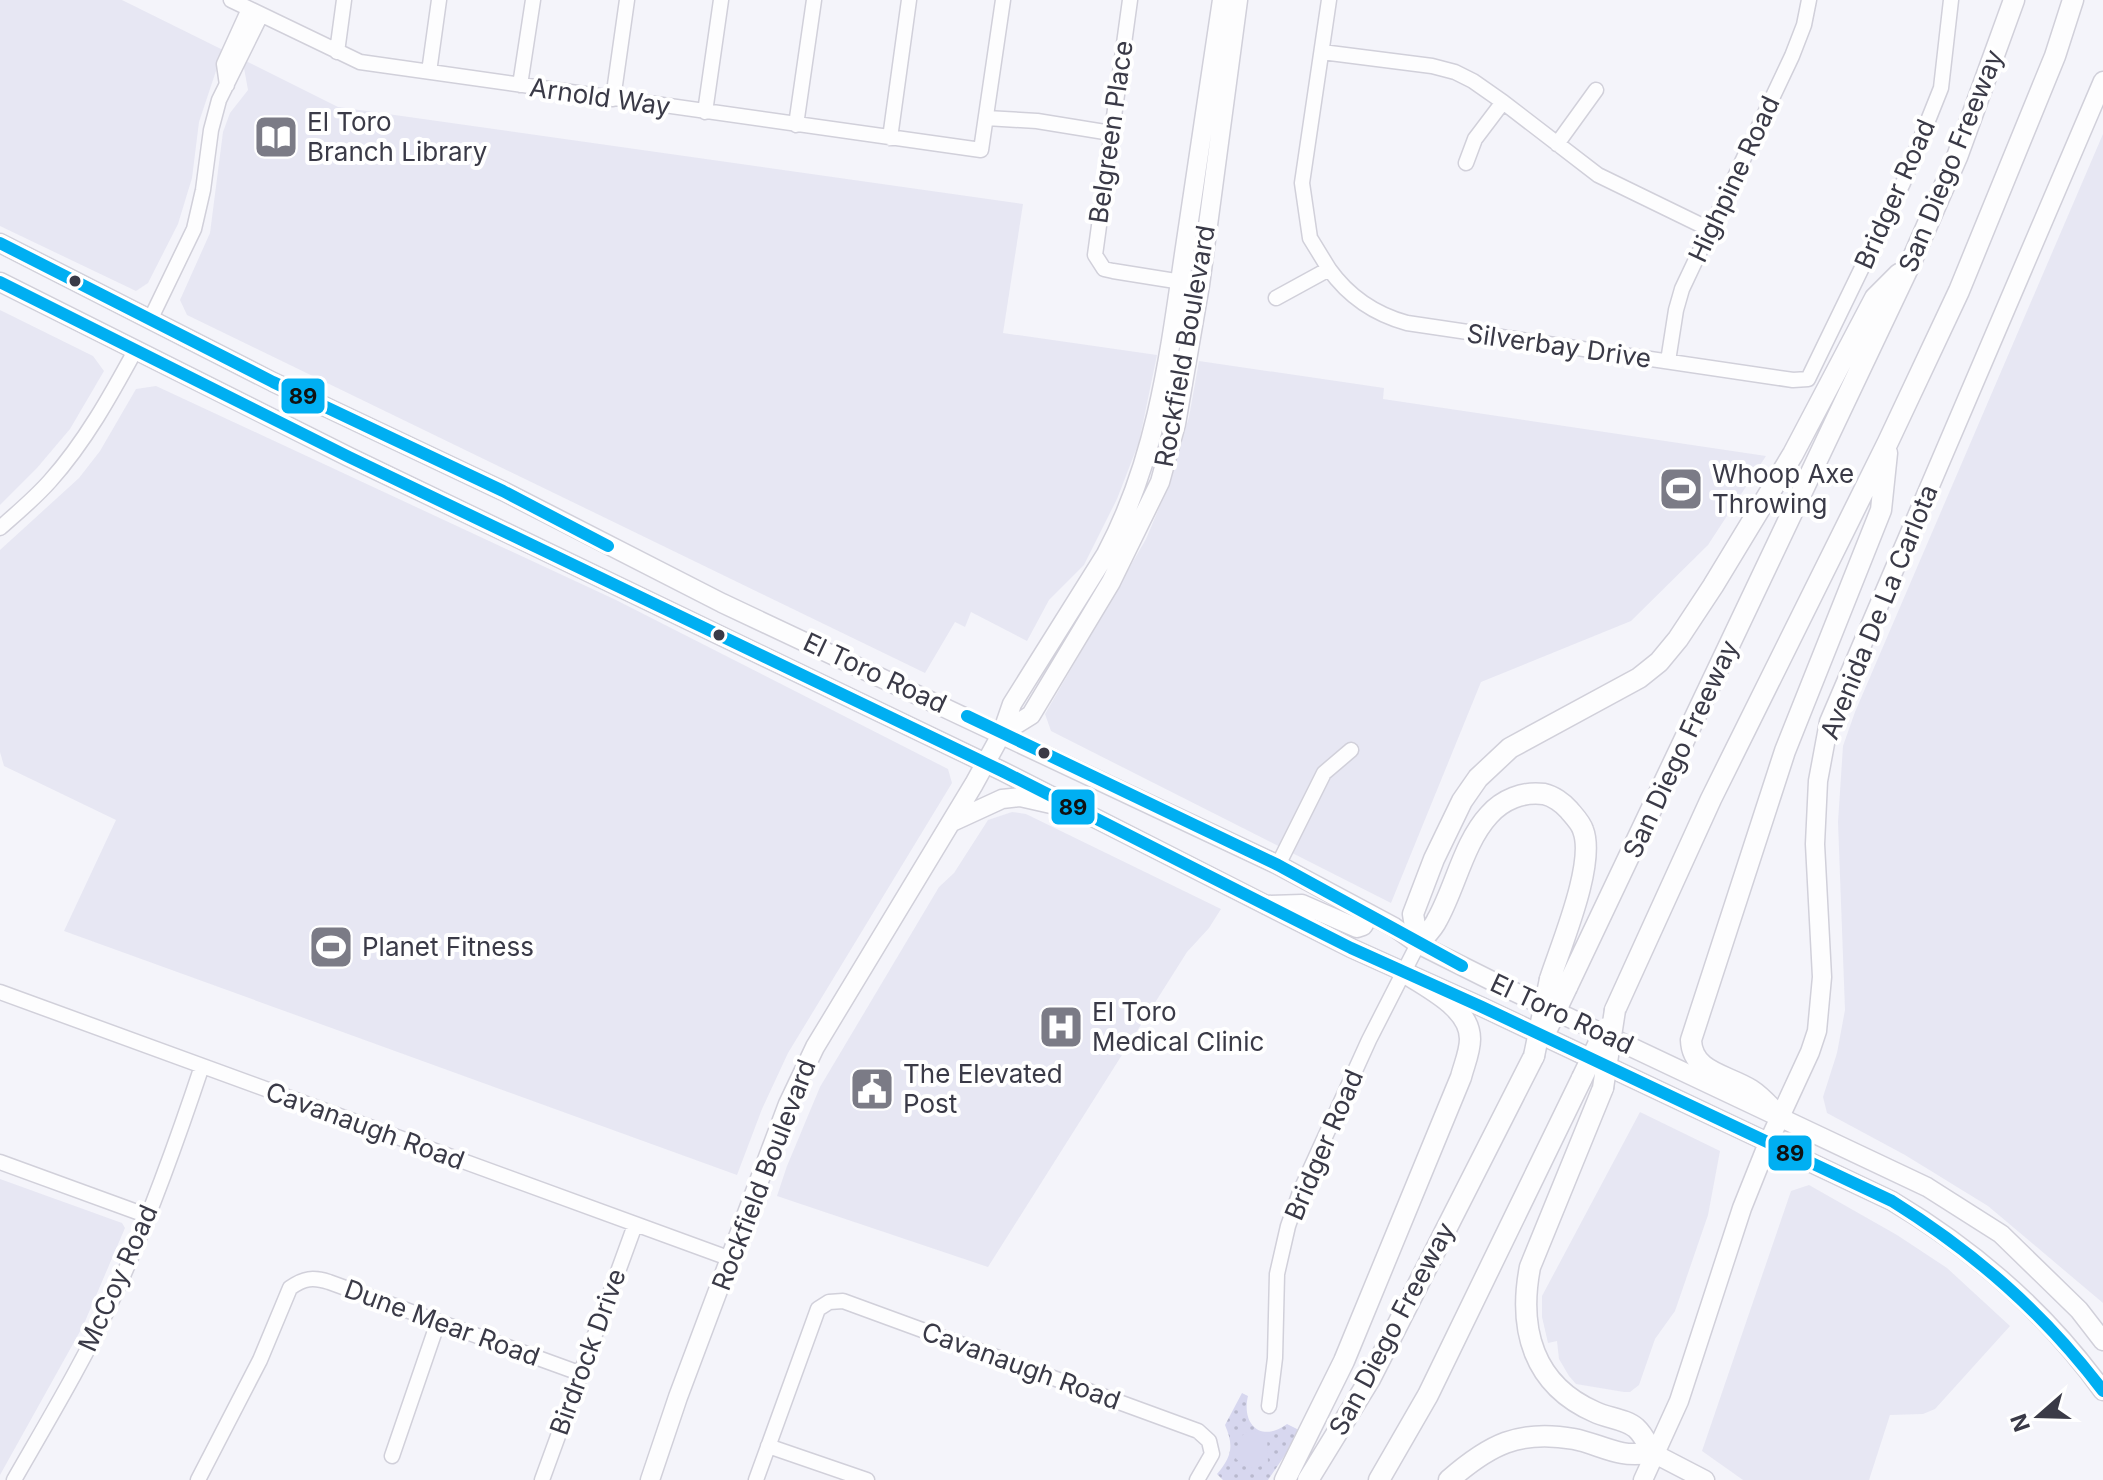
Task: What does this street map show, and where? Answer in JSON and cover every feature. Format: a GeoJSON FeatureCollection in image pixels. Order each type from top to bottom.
{"type":"FeatureCollection","features":[{"type":"Feature","properties":{"kind":"highway","name":"San Diego Freeway"},"geometry":{"type":"LineString","coordinates":[[1308,1480],[1370,1379],[1534,1056],[1558,983],[1911,262],[1957,157],[2014,0]]}},
{"type":"Feature","properties":{"kind":"highway","name":"San Diego Freeway"},"geometry":{"type":"LineString","coordinates":[[1379,1480],[1428,1395],[1615,1010],[1711,799],[1888,442],[1965,277],[2055,56],[2073,0]]}},
{"type":"Feature","properties":{"kind":"highway"},"geometry":{"type":"LineString","coordinates":[[1418,944],[1413,914],[1434,859],[1462,801],[1478,778],[1510,748],[1639,678],[1659,662],[1706,596],[1793,454],[1875,298],[1911,262]]}},
{"type":"Feature","properties":{"kind":"highway"},"geometry":{"type":"LineString","coordinates":[[1780,1117],[1752,1091],[1702,1066],[1691,1051],[1691,1040],[1785,751],[1881,510],[1888,442]]}},
{"type":"Feature","properties":{"kind":"highway"},"geometry":{"type":"LineString","coordinates":[[1418,944],[1437,922],[1479,828],[1489,814],[1506,801],[1525,794],[1546,794],[1575,816],[1584,831],[1586,851],[1558,983]]}},
{"type":"Feature","properties":{"kind":"highway"},"geometry":{"type":"LineString","coordinates":[[1285,1480],[1344,1361],[1461,1077],[1470,1044],[1466,1023],[1457,1010],[1404,972]]}},
{"type":"Feature","properties":{"kind":"highway"},"geometry":{"type":"LineString","coordinates":[[1615,1010],[1603,1088],[1530,1267],[1525,1314],[1534,1353],[1546,1373],[1565,1393],[1594,1412],[1635,1426],[1653,1453]]}},
{"type":"Feature","properties":{"kind":"highway"},"geometry":{"type":"LineString","coordinates":[[1449,1480],[1478,1455],[1523,1438],[1546,1436],[1575,1440],[1625,1454],[1653,1453]]}},
{"type":"Feature","properties":{"kind":"main road","name":"Rockfield Boulevard"},"geometry":{"type":"LineString","coordinates":[[650,1480],[788,1104],[815,1047],[986,763],[1002,733],[1012,704],[1106,554],[1120,529],[1141,477],[1161,402],[1222,0]]}},
{"type":"Feature","properties":{"kind":"main road","name":"Rockfield Boulevard"},"geometry":{"type":"LineString","coordinates":[[1002,733],[1031,715],[1111,582],[1160,482],[1176,424],[1200,285],[1238,0]]}},
{"type":"Feature","properties":{"kind":"main road","name":"Avenida De La Carlota"},"geometry":{"type":"LineString","coordinates":[[1643,1480],[1679,1401],[1738,1220],[1768,1143],[1810,1052],[1819,1020],[1822,977],[1815,844],[1818,781],[1829,722],[2103,81]]}},
{"type":"Feature","properties":{"kind":"main road","name":"El Toro Road"},"geometry":{"type":"LineString","coordinates":[[0,243],[273,382],[503,491],[722,603],[1278,865],[1370,914],[1418,944],[1502,986],[1927,1187],[2001,1234],[2079,1310],[2103,1341]]}},
{"type":"Feature","properties":{"kind":"main road","name":"El Toro Road"},"geometry":{"type":"LineString","coordinates":[[0,282],[222,395],[986,763],[1266,905],[1892,1201],[1943,1231],[1990,1268],[2055,1330],[2103,1391]]}},
{"type":"Feature","properties":{"kind":"main road"},"geometry":{"type":"LineString","coordinates":[[136,349],[151,318]]}},
{"type":"Feature","properties":{"kind":"main road"},"geometry":{"type":"LineString","coordinates":[[590,572],[604,544]]}},
{"type":"Feature","properties":{"kind":"main road"},"geometry":{"type":"LineString","coordinates":[[952,822],[1010,797],[1075,809]]}},
{"type":"Feature","properties":{"kind":"main road"},"geometry":{"type":"LineString","coordinates":[[1266,905],[1302,904],[1357,928],[1363,926],[1370,914]]}},
{"type":"Feature","properties":{"kind":"main road"},"geometry":{"type":"LineString","coordinates":[[1653,1453],[1705,1480]]}},
{"type":"Feature","properties":{"kind":"street","name":"Arnold Way"},"geometry":{"type":"LineString","coordinates":[[231,0],[360,62],[981,150],[986,118]]}},
{"type":"Feature","properties":{"kind":"street"},"geometry":{"type":"LineString","coordinates":[[337,52],[344,0]]}},
{"type":"Feature","properties":{"kind":"street"},"geometry":{"type":"LineString","coordinates":[[429,72],[439,0]]}},
{"type":"Feature","properties":{"kind":"street"},"geometry":{"type":"LineString","coordinates":[[520,85],[533,0]]}},
{"type":"Feature","properties":{"kind":"street"},"geometry":{"type":"LineString","coordinates":[[613,99],[627,0]]}},
{"type":"Feature","properties":{"kind":"street"},"geometry":{"type":"LineString","coordinates":[[705,112],[721,0]]}},
{"type":"Feature","properties":{"kind":"street"},"geometry":{"type":"LineString","coordinates":[[796,125],[814,0]]}},
{"type":"Feature","properties":{"kind":"street"},"geometry":{"type":"LineString","coordinates":[[890,138],[909,0]]}},
{"type":"Feature","properties":{"kind":"street"},"geometry":{"type":"LineString","coordinates":[[1003,0],[986,118],[1037,121],[1111,133]]}},
{"type":"Feature","properties":{"kind":"street","name":"Belgreen Place"},"geometry":{"type":"LineString","coordinates":[[1130,0],[1094,245],[1098,263],[1104,269],[1180,282]]}},
{"type":"Feature","properties":{"kind":"street","name":"Silverbay Drive"},"geometry":{"type":"LineString","coordinates":[[1329,0],[1302,183],[1310,238],[1338,282],[1365,305],[1407,323],[1793,380],[1808,379]]}},
{"type":"Feature","properties":{"kind":"street","name":"Highpine Road"},"geometry":{"type":"LineString","coordinates":[[1668,361],[1678,299],[1792,56],[1804,25],[1809,0]]}},
{"type":"Feature","properties":{"kind":"street","name":"Bridger Road"},"geometry":{"type":"LineString","coordinates":[[1808,379],[1903,183],[1941,88],[1951,0]]}},
{"type":"Feature","properties":{"kind":"street"},"geometry":{"type":"LineString","coordinates":[[151,318],[194,229],[215,114],[227,85],[224,64],[255,12]]}},
{"type":"Feature","properties":{"kind":"street"},"geometry":{"type":"LineString","coordinates":[[1322,52],[1444,69],[1473,81],[1598,175],[1711,230]]}},
{"type":"Feature","properties":{"kind":"street"},"geometry":{"type":"LineString","coordinates":[[1557,144],[1596,90]]}},
{"type":"Feature","properties":{"kind":"street"},"geometry":{"type":"LineString","coordinates":[[1466,163],[1475,139],[1503,102]]}},
{"type":"Feature","properties":{"kind":"street"},"geometry":{"type":"LineString","coordinates":[[1276,298],[1329,269]]}},
{"type":"Feature","properties":{"kind":"street"},"geometry":{"type":"LineString","coordinates":[[1180,282],[1200,285]]}},
{"type":"Feature","properties":{"kind":"street"},"geometry":{"type":"LineString","coordinates":[[0,528],[49,482],[71,455],[104,406],[136,349]]}},
{"type":"Feature","properties":{"kind":"street"},"geometry":{"type":"LineString","coordinates":[[1278,865],[1324,773],[1351,750]]}},
{"type":"Feature","properties":{"kind":"street","name":"Bridger Road"},"geometry":{"type":"LineString","coordinates":[[1269,1406],[1275,1358],[1277,1274],[1288,1226],[1306,1177],[1378,1021],[1418,944]]}},
{"type":"Feature","properties":{"kind":"street","name":"Cavanaugh Road"},"geometry":{"type":"LineString","coordinates":[[0,992],[731,1259]]}},
{"type":"Feature","properties":{"kind":"street","name":"McCoy Road"},"geometry":{"type":"LineString","coordinates":[[14,1480],[95,1335],[148,1216],[202,1066]]}},
{"type":"Feature","properties":{"kind":"street"},"geometry":{"type":"LineString","coordinates":[[0,1162],[148,1216]]}},
{"type":"Feature","properties":{"kind":"street","name":"Birdrock Drive"},"geometry":{"type":"LineString","coordinates":[[542,1480],[635,1225]]}},
{"type":"Feature","properties":{"kind":"street","name":"Dune Mear Road"},"geometry":{"type":"LineString","coordinates":[[198,1480],[260,1360],[290,1288],[301,1281],[315,1278],[582,1374]]}},
{"type":"Feature","properties":{"kind":"street","name":"Cavanaugh Road"},"geometry":{"type":"LineString","coordinates":[[768,1446],[818,1309],[829,1302],[843,1301],[1198,1431],[1209,1441],[1212,1454],[1197,1480]]}},
{"type":"Feature","properties":{"kind":"street"},"geometry":{"type":"LineString","coordinates":[[392,1456],[438,1322]]}},
{"type":"Feature","properties":{"kind":"street"},"geometry":{"type":"LineString","coordinates":[[756,1480],[768,1446],[867,1480]]}},
{"type":"Feature","properties":{"kind":"shaded area"},"geometry":{"type":"Polygon","coordinates":[[[0,0],[122,0],[223,50],[199,122],[192,178],[178,224],[148,283],[136,291],[0,226],[0,0]]]}},
{"type":"Feature","properties":{"kind":"shaded area"},"geometry":{"type":"Polygon","coordinates":[[[246,61],[338,107],[1023,204],[1003,333],[1157,355],[1139,442],[1117,499],[1084,565],[1049,600],[1027,641],[971,612],[965,627],[955,622],[925,673],[187,315],[180,300],[210,233],[223,132],[230,113],[248,90],[244,68],[246,61]]]}},
{"type":"Feature","properties":{"kind":"shaded area"},"geometry":{"type":"Polygon","coordinates":[[[2103,134],[2103,1303],[1988,1206],[1905,1155],[1827,1113],[1823,1097],[1837,1053],[1845,1010],[1838,822],[1843,746],[2103,134]]]}},
{"type":"Feature","properties":{"kind":"shaded area"},"geometry":{"type":"Polygon","coordinates":[[[0,310],[93,356],[104,371],[70,429],[0,505],[0,310]]]}},
{"type":"Feature","properties":{"kind":"shaded area"},"geometry":{"type":"Polygon","coordinates":[[[1199,361],[1384,388],[1383,399],[1766,456],[1708,545],[1631,621],[1481,682],[1391,903],[1051,731],[1045,714],[1146,539],[1167,489],[1189,417],[1199,361]]]}},
{"type":"Feature","properties":{"kind":"shaded area"},"geometry":{"type":"Polygon","coordinates":[[[156,386],[616,600],[948,769],[952,783],[788,1053],[737,1175],[64,931],[116,820],[4,766],[0,752],[0,550],[79,478],[100,451],[136,389],[156,386]]]}},
{"type":"Feature","properties":{"kind":"shaded area"},"geometry":{"type":"Polygon","coordinates":[[[1012,812],[1026,814],[1221,909],[1187,952],[988,1267],[777,1196],[820,1087],[939,887],[954,873],[988,820],[1012,812]]]}},
{"type":"Feature","properties":{"kind":"shaded area"},"geometry":{"type":"Polygon","coordinates":[[[1640,1112],[1720,1151],[1708,1215],[1675,1311],[1655,1339],[1639,1385],[1630,1392],[1624,1392],[1576,1384],[1569,1376],[1559,1359],[1557,1341],[1548,1343],[1542,1317],[1542,1296],[1640,1112]]]}},
{"type":"Feature","properties":{"kind":"shaded area"},"geometry":{"type":"Polygon","coordinates":[[[0,1179],[122,1223],[125,1228],[83,1326],[0,1475],[0,1179]]]}},
{"type":"Feature","properties":{"kind":"shaded area"},"geometry":{"type":"Polygon","coordinates":[[[1809,1185],[1897,1235],[1947,1268],[2010,1326],[1935,1409],[1923,1414],[1890,1415],[1869,1480],[1743,1480],[1702,1451],[1791,1191],[1809,1185]]]}},
{"type":"Feature","properties":{"kind":"shaded area"},"geometry":{"type":"Polygon","coordinates":[[[1242,1393],[1248,1396],[1248,1415],[1256,1428],[1269,1432],[1287,1424],[1299,1430],[1268,1480],[1223,1480],[1217,1474],[1230,1451],[1225,1425],[1242,1393]]]}},
{"type":"Feature","properties":{"kind":"shaded area"},"geometry":{"type":"Polygon","coordinates":[[[1253,1430],[1267,1436],[1268,1463],[1254,1467],[1236,1459],[1239,1450],[1237,1440],[1253,1430]]]}},
{"type":"Feature","properties":{"kind":"transit line","name":"89"},"geometry":{"type":"LineString","coordinates":[[0,243],[273,382],[503,491],[608,546]]}},
{"type":"Feature","properties":{"kind":"transit line","name":"89"},"geometry":{"type":"LineString","coordinates":[[0,282],[349,457],[1002,771],[1351,948],[1892,1201],[1952,1242],[2006,1286],[2057,1336],[2103,1391]]}},
{"type":"Feature","properties":{"kind":"transit line","name":"89"},"geometry":{"type":"LineString","coordinates":[[967,716],[1278,865],[1462,966]]}},
{"type":"Feature","properties":{"kind":"place","name":"El Toro Branch Library"},"geometry":{"type":"Point","coordinates":[276,137]}},
{"type":"Feature","properties":{"kind":"place","name":"Whoop Axe Throwing"},"geometry":{"type":"Point","coordinates":[1681,489]}},
{"type":"Feature","properties":{"kind":"place","name":"Planet Fitness"},"geometry":{"type":"Point","coordinates":[331,947]}},
{"type":"Feature","properties":{"kind":"place","name":"El Toro Medical Clinic"},"geometry":{"type":"Point","coordinates":[1061,1027]}},
{"type":"Feature","properties":{"kind":"place","name":"The Elevated Post"},"geometry":{"type":"Point","coordinates":[872,1089]}}]}
